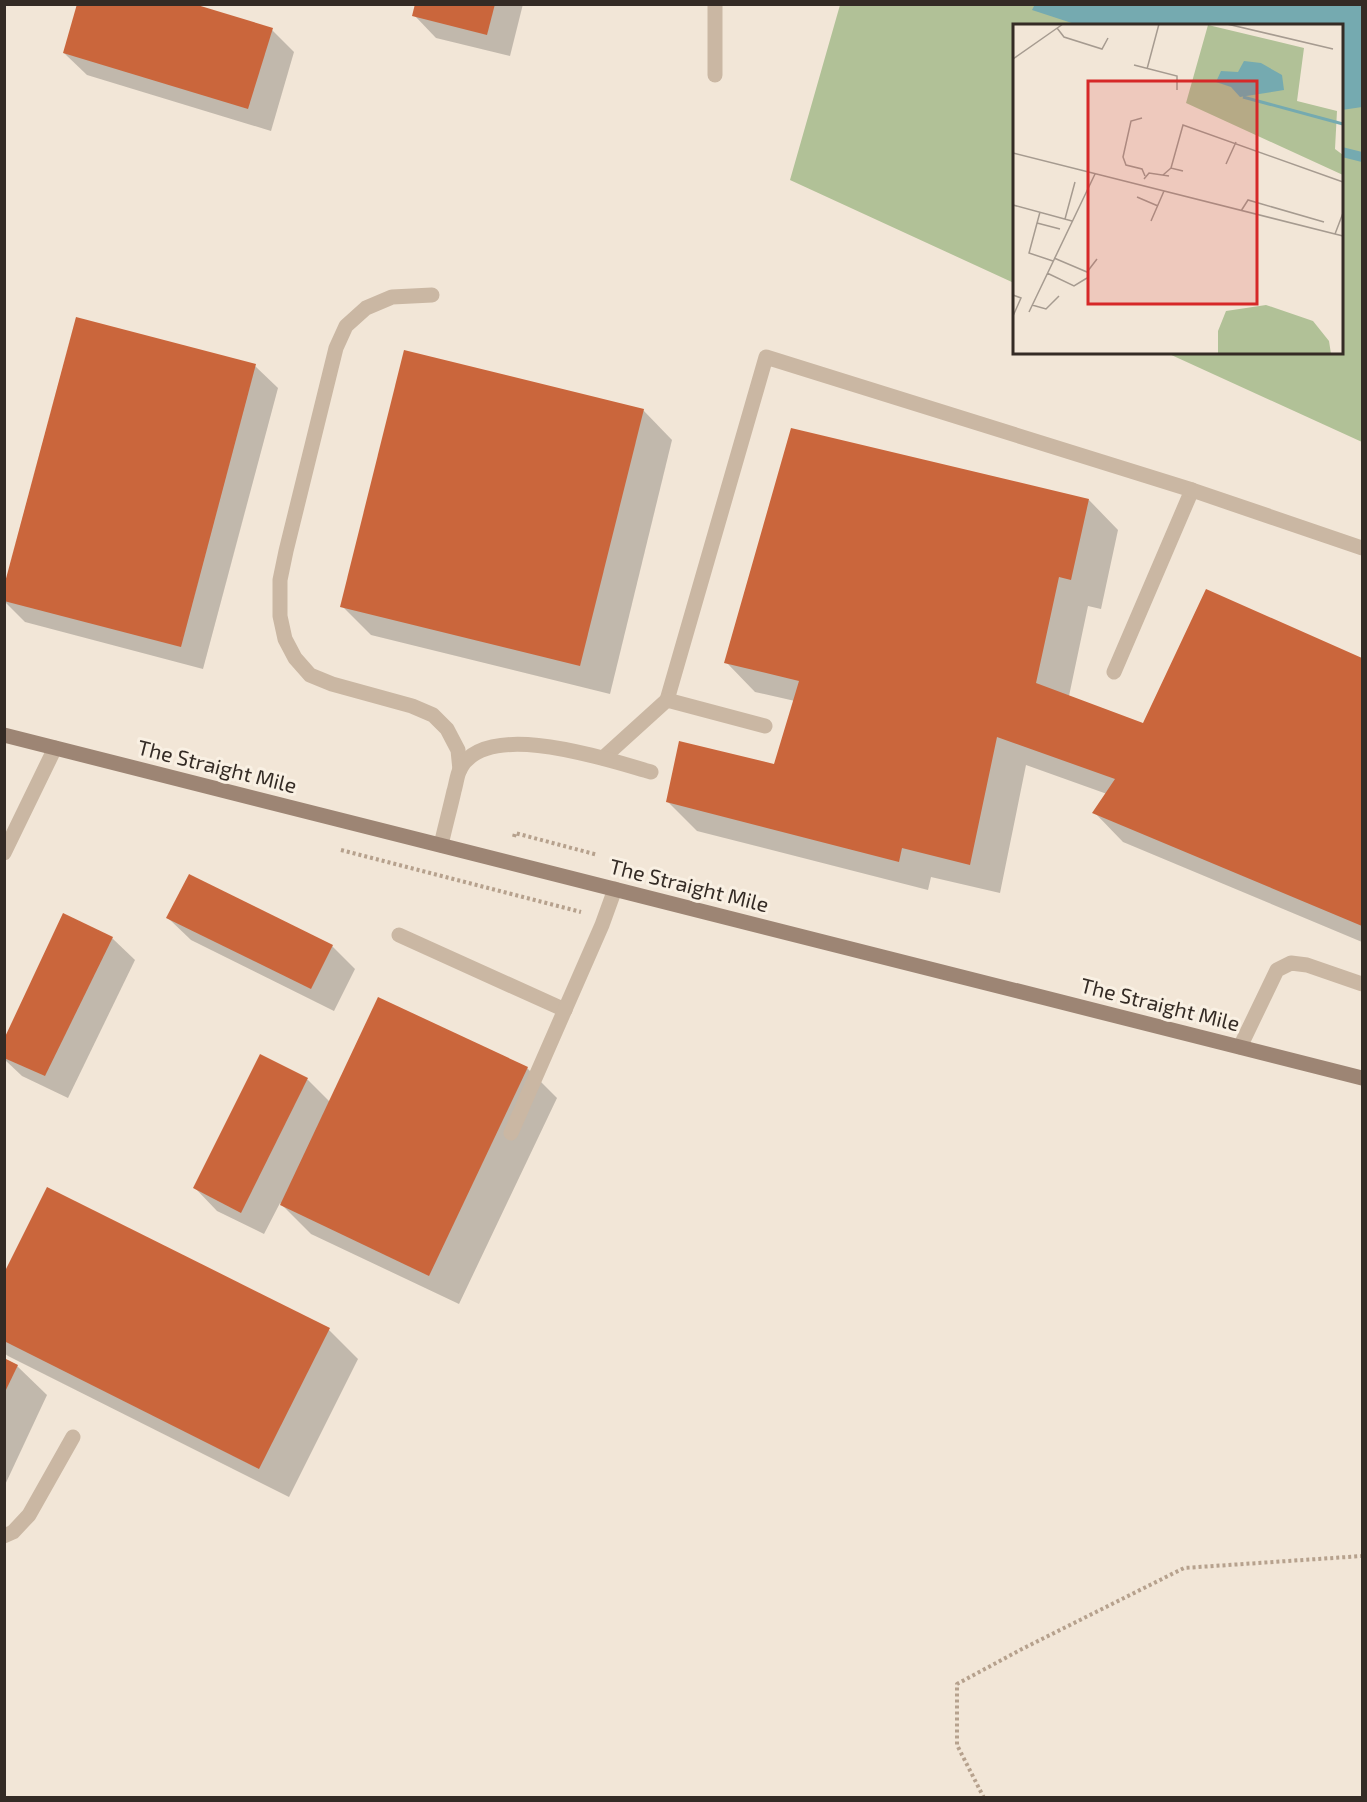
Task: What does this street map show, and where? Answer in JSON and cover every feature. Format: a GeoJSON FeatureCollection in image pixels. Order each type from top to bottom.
{"type":"FeatureCollection","features":[{"type":"Feature","properties":{"kind":"main road","name":"The Straight Mile"},"geometry":{"type":"LineString","coordinates":[[4,735],[1362,1078]]}},
{"type":"Feature","properties":{"kind":"street"},"geometry":{"type":"LineString","coordinates":[[715,4],[715,75]]}},
{"type":"Feature","properties":{"kind":"street"},"geometry":{"type":"LineString","coordinates":[[432,295],[392,297],[366,309],[346,326],[336,348],[286,551],[280,580],[280,616],[285,639],[295,658],[310,675],[332,684],[412,706],[433,715],[447,729],[458,750],[460,770],[441,845]]}},
{"type":"Feature","properties":{"kind":"street"},"geometry":{"type":"LineString","coordinates":[[603,759],[667,700],[766,357],[1192,490],[1362,548]]}},
{"type":"Feature","properties":{"kind":"street"},"geometry":{"type":"LineString","coordinates":[[1114,672],[1192,490]]}},
{"type":"Feature","properties":{"kind":"street"},"geometry":{"type":"LineString","coordinates":[[667,700],[765,726]]}},
{"type":"Feature","properties":{"kind":"street"},"geometry":{"type":"LineString","coordinates":[[460,770],[472,754],[496,746],[524,745],[560,747],[651,772]]}},
{"type":"Feature","properties":{"kind":"street"},"geometry":{"type":"LineString","coordinates":[[4,853],[55,748]]}},
{"type":"Feature","properties":{"kind":"street"},"geometry":{"type":"LineString","coordinates":[[511,1133],[566,1010],[615,889]]}},
{"type":"Feature","properties":{"kind":"street"},"geometry":{"type":"LineString","coordinates":[[399,935],[566,1010]]}},
{"type":"Feature","properties":{"kind":"street"},"geometry":{"type":"LineString","coordinates":[[1240,1047],[1277,970],[1291,963],[1307,965],[1362,984]]}},
{"type":"Feature","properties":{"kind":"street"},"geometry":{"type":"LineString","coordinates":[[4,1536],[13,1532],[29,1515],[73,1437]]}},
{"type":"Feature","properties":{"kind":"path"},"geometry":{"type":"LineString","coordinates":[[984,1797],[957,1745],[957,1684],[1184,1568],[1362,1556]]}},
{"type":"Feature","properties":{"kind":"green space"},"geometry":{"type":"Polygon","coordinates":[[[840,5],[1362,5],[1362,442],[1169,354],[1343,354],[1343,24],[1013,24],[1013,283],[790,180],[840,5]]]}},
{"type":"Feature","properties":{"kind":"water"},"geometry":{"type":"Polygon","coordinates":[[[1035,4],[1362,5],[1362,107],[1343,110],[1343,24],[1075,24],[1032,10],[1035,4]]]}},
{"type":"Feature","properties":{"kind":"building"},"geometry":{"type":"Polygon","coordinates":[[[77,4],[194,4],[273,28],[248,109],[63,53],[77,4]]]}},
{"type":"Feature","properties":{"kind":"building"},"geometry":{"type":"Polygon","coordinates":[[[415,4],[495,4],[487,35],[412,16],[415,4]]]}},
{"type":"Feature","properties":{"kind":"building"},"geometry":{"type":"Polygon","coordinates":[[[76,317],[256,364],[181,647],[4,601],[4,586],[76,317]]]}},
{"type":"Feature","properties":{"kind":"building"},"geometry":{"type":"Polygon","coordinates":[[[404,350],[644,409],[580,666],[340,607],[404,350]]]}},
{"type":"Feature","properties":{"kind":"building"},"geometry":{"type":"Polygon","coordinates":[[[791,428],[1089,499],[1071,580],[1059,577],[1036,683],[1143,723],[1206,589],[1362,658],[1362,926],[1092,813],[1115,779],[997,737],[970,865],[902,848],[899,862],[666,802],[679,741],[774,764],[799,681],[724,663],[791,428]]]}},
{"type":"Feature","properties":{"kind":"building"},"geometry":{"type":"Polygon","coordinates":[[[189,874],[333,945],[311,989],[166,918],[189,874]]]}},
{"type":"Feature","properties":{"kind":"building"},"geometry":{"type":"Polygon","coordinates":[[[63,913],[113,937],[45,1076],[4,1058],[4,1039],[63,913]]]}},
{"type":"Feature","properties":{"kind":"building"},"geometry":{"type":"Polygon","coordinates":[[[378,997],[528,1067],[429,1276],[280,1205],[378,997]]]}},
{"type":"Feature","properties":{"kind":"building"},"geometry":{"type":"Polygon","coordinates":[[[260,1054],[308,1078],[241,1213],[193,1188],[260,1054]]]}},
{"type":"Feature","properties":{"kind":"building"},"geometry":{"type":"Polygon","coordinates":[[[47,1187],[330,1328],[259,1469],[4,1341],[4,1273],[47,1187]]]}},
{"type":"Feature","properties":{"kind":"building"},"geometry":{"type":"Polygon","coordinates":[[[4,1358],[18,1365],[4,1394],[4,1358]]]}},
{"type":"Feature","properties":{"kind":"waterway"},"geometry":{"type":"LineString","coordinates":[[1343,152],[1362,157]]}}]}
